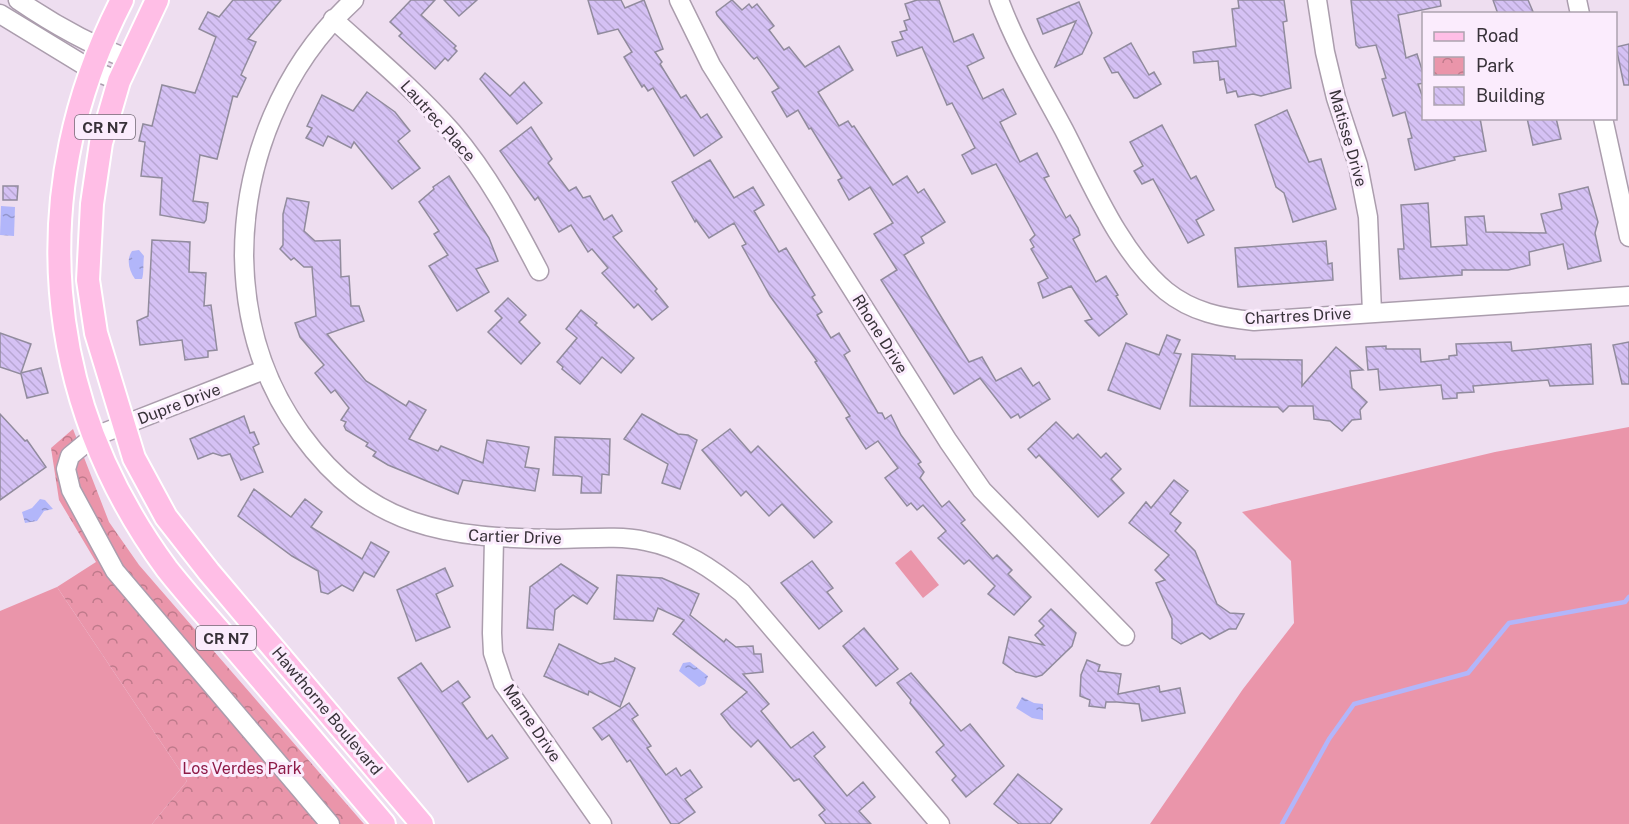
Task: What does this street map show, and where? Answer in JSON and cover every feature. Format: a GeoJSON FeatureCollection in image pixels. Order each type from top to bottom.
{"type":"FeatureCollection","features":[{"type":"Feature","properties":{"kind":"main road","name":"Hawthorne Boulevard"},"geometry":{"type":"LineString","coordinates":[[122,0],[99,48],[92,70],[68,162],[60,213],[63,325],[75,381],[93,437],[137,521],[167,569],[384,824]]}},
{"type":"Feature","properties":{"kind":"main road","name":"Hawthorne Boulevard"},"geometry":{"type":"LineString","coordinates":[[157,0],[119,81],[100,143],[92,204],[88,280],[96,333],[134,458],[166,517],[209,573],[422,824]]}},
{"type":"Feature","properties":{"kind":"street"},"geometry":{"type":"LineString","coordinates":[[18,0],[48,21],[99,48],[128,59]]}},
{"type":"Feature","properties":{"kind":"street","name":"Cartier Drive"},"geometry":{"type":"LineString","coordinates":[[354,0],[333,20],[299,64],[276,105],[248,198],[244,272],[249,313],[264,370],[287,415],[316,454],[345,484],[376,505],[411,520],[453,534],[494,538],[644,540],[687,555],[719,574],[742,593],[939,824]]}},
{"type":"Feature","properties":{"kind":"street","name":"Rhone Drive"},"geometry":{"type":"LineString","coordinates":[[678,0],[711,65],[952,448],[982,490],[1125,636]]}},
{"type":"Feature","properties":{"kind":"street","name":"Chartres Drive"},"geometry":{"type":"LineString","coordinates":[[999,0],[1011,34],[1115,227],[1144,268],[1165,291],[1190,307],[1221,318],[1254,321],[1629,296]]}},
{"type":"Feature","properties":{"kind":"street","name":"Matisse Drive"},"geometry":{"type":"LineString","coordinates":[[1317,0],[1327,64],[1358,165],[1368,217],[1372,312]]}},
{"type":"Feature","properties":{"kind":"street"},"geometry":{"type":"LineString","coordinates":[[0,14],[24,31],[92,70],[119,81]]}},
{"type":"Feature","properties":{"kind":"street","name":"Lautrec Place"},"geometry":{"type":"LineString","coordinates":[[333,20],[418,95],[453,134],[481,170],[515,224],[539,272]]}},
{"type":"Feature","properties":{"kind":"street"},"geometry":{"type":"LineString","coordinates":[[1603,120],[1629,237]]}},
{"type":"Feature","properties":{"kind":"street","name":"Dupre Drive"},"geometry":{"type":"LineString","coordinates":[[93,437],[264,370]]}},
{"type":"Feature","properties":{"kind":"street"},"geometry":{"type":"LineString","coordinates":[[93,437],[70,456],[66,469],[71,490],[115,571],[330,824]]}},
{"type":"Feature","properties":{"kind":"street","name":"Marne Drive"},"geometry":{"type":"LineString","coordinates":[[494,538],[493,653],[503,683],[602,824]]}},
{"type":"Feature","properties":{"kind":"green space"},"geometry":{"type":"Polygon","coordinates":[[[1629,427],[1629,824],[1150,824],[1243,689],[1294,623],[1291,561],[1242,512],[1495,452],[1629,427]]]}},
{"type":"Feature","properties":{"kind":"green space","name":"Los Verdes Park"},"geometry":{"type":"Polygon","coordinates":[[[73,429],[109,522],[139,565],[364,824],[152,824],[187,781],[57,587],[96,562],[59,500],[51,448],[73,429]]]}},
{"type":"Feature","properties":{"kind":"green space"},"geometry":{"type":"Polygon","coordinates":[[[911,550],[939,585],[923,598],[895,563],[911,550]]]}},
{"type":"Feature","properties":{"kind":"green space"},"geometry":{"type":"Polygon","coordinates":[[[57,587],[187,781],[152,824],[0,824],[0,611],[57,587]]]}},
{"type":"Feature","properties":{"kind":"water"},"geometry":{"type":"Polygon","coordinates":[[[1,206],[15,207],[14,236],[0,235],[1,206]]]}},
{"type":"Feature","properties":{"kind":"water"},"geometry":{"type":"Polygon","coordinates":[[[139,250],[144,256],[143,275],[142,279],[135,279],[130,269],[129,258],[132,251],[139,250]]]}},
{"type":"Feature","properties":{"kind":"water"},"geometry":{"type":"Polygon","coordinates":[[[40,499],[45,500],[53,509],[44,511],[37,521],[25,523],[22,512],[32,508],[40,499]]]}},
{"type":"Feature","properties":{"kind":"water"},"geometry":{"type":"Polygon","coordinates":[[[690,662],[708,676],[705,684],[699,687],[679,671],[683,663],[690,662]]]}},
{"type":"Feature","properties":{"kind":"water"},"geometry":{"type":"Polygon","coordinates":[[[1022,697],[1034,703],[1043,704],[1043,720],[1032,718],[1016,708],[1022,697]]]}},
{"type":"Feature","properties":{"kind":"building"},"geometry":{"type":"Polygon","coordinates":[[[233,0],[281,0],[248,39],[256,42],[241,75],[246,78],[237,97],[233,96],[217,159],[200,155],[193,201],[208,203],[206,220],[204,223],[160,215],[162,178],[141,176],[145,142],[139,141],[143,124],[152,126],[162,85],[195,93],[216,37],[199,29],[208,12],[219,17],[233,0]]]}},
{"type":"Feature","properties":{"kind":"building"},"geometry":{"type":"Polygon","coordinates":[[[411,0],[435,0],[421,15],[456,46],[454,48],[457,51],[448,61],[445,58],[435,69],[399,36],[402,33],[390,22],[411,0]]]}},
{"type":"Feature","properties":{"kind":"building"},"geometry":{"type":"Polygon","coordinates":[[[444,0],[477,0],[459,16],[444,0]]]}},
{"type":"Feature","properties":{"kind":"building"},"geometry":{"type":"Polygon","coordinates":[[[588,0],[621,0],[625,8],[644,0],[663,49],[655,52],[662,62],[660,64],[681,98],[686,95],[701,118],[707,114],[722,137],[694,156],[653,88],[648,91],[644,85],[642,87],[624,57],[632,52],[618,29],[598,34],[588,0]]]}},
{"type":"Feature","properties":{"kind":"building"},"geometry":{"type":"Polygon","coordinates":[[[732,0],[742,10],[749,4],[752,8],[757,4],[774,26],[769,30],[784,50],[789,47],[805,67],[839,46],[853,70],[818,92],[839,126],[848,121],[852,127],[854,126],[893,185],[907,176],[918,193],[924,189],[945,222],[921,237],[924,243],[904,255],[969,362],[982,357],[996,381],[1021,368],[1033,386],[1039,382],[1050,399],[1020,418],[1018,414],[1011,418],[980,378],[954,394],[881,280],[897,270],[874,234],[893,223],[870,187],[849,200],[838,180],[842,178],[798,110],[787,117],[772,92],[779,88],[757,57],[754,59],[751,56],[717,15],[716,12],[732,0]]]}},
{"type":"Feature","properties":{"kind":"building"},"geometry":{"type":"Polygon","coordinates":[[[917,0],[939,0],[954,42],[973,34],[984,58],[967,66],[983,99],[1003,89],[1016,114],[1000,122],[1020,162],[1037,153],[1049,176],[1044,178],[1066,218],[1070,215],[1078,228],[1080,235],[1073,239],[1096,282],[1106,276],[1118,295],[1116,296],[1127,314],[1099,336],[1085,321],[1092,319],[1071,286],[1043,298],[1038,283],[1048,278],[1031,249],[1034,247],[1030,240],[1035,235],[996,164],[972,174],[962,155],[975,148],[952,103],[947,105],[922,47],[897,56],[892,42],[903,39],[900,32],[907,30],[904,21],[910,19],[905,4],[917,0]]]}},
{"type":"Feature","properties":{"kind":"building"},"geometry":{"type":"Polygon","coordinates":[[[1238,0],[1284,0],[1287,21],[1283,22],[1291,88],[1261,96],[1253,94],[1238,97],[1236,91],[1227,93],[1224,79],[1220,80],[1218,61],[1194,63],[1193,52],[1236,46],[1232,9],[1239,8],[1238,0]]]}},
{"type":"Feature","properties":{"kind":"building"},"geometry":{"type":"Polygon","coordinates":[[[1351,0],[1440,0],[1441,6],[1398,15],[1406,58],[1417,54],[1422,70],[1422,83],[1418,84],[1422,95],[1422,120],[1480,120],[1486,151],[1454,157],[1455,160],[1415,170],[1408,139],[1412,138],[1405,112],[1393,116],[1382,79],[1386,78],[1376,45],[1359,48],[1356,45],[1351,0]]]}},
{"type":"Feature","properties":{"kind":"building"},"geometry":{"type":"Polygon","coordinates":[[[1493,0],[1528,0],[1533,12],[1497,12],[1493,0]]]}},
{"type":"Feature","properties":{"kind":"building"},"geometry":{"type":"Polygon","coordinates":[[[1079,2],[1092,33],[1082,54],[1055,67],[1076,21],[1043,34],[1037,19],[1079,2]]]}},
{"type":"Feature","properties":{"kind":"building"},"geometry":{"type":"Polygon","coordinates":[[[1131,43],[1149,75],[1154,72],[1161,84],[1137,98],[1134,98],[1118,72],[1112,73],[1104,58],[1131,43]]]}},
{"type":"Feature","properties":{"kind":"building"},"geometry":{"type":"Polygon","coordinates":[[[1629,44],[1629,85],[1624,85],[1617,47],[1629,44]]]}},
{"type":"Feature","properties":{"kind":"building"},"geometry":{"type":"Polygon","coordinates":[[[485,73],[510,96],[524,82],[542,103],[517,124],[480,79],[485,73]]]}},
{"type":"Feature","properties":{"kind":"building"},"geometry":{"type":"Polygon","coordinates":[[[367,92],[395,112],[410,131],[398,141],[420,168],[392,189],[354,142],[351,148],[328,136],[323,146],[306,138],[312,128],[307,126],[322,95],[353,111],[367,92]]]}},
{"type":"Feature","properties":{"kind":"building"},"geometry":{"type":"Polygon","coordinates":[[[1287,110],[1309,162],[1321,159],[1336,209],[1293,222],[1284,193],[1276,187],[1255,125],[1287,110]]]}},
{"type":"Feature","properties":{"kind":"building"},"geometry":{"type":"Polygon","coordinates":[[[1527,120],[1556,120],[1561,139],[1533,145],[1527,120]]]}},
{"type":"Feature","properties":{"kind":"building"},"geometry":{"type":"Polygon","coordinates":[[[1162,125],[1191,179],[1196,176],[1214,210],[1196,220],[1204,235],[1188,243],[1153,179],[1142,184],[1134,171],[1143,166],[1130,142],[1162,125]]]}},
{"type":"Feature","properties":{"kind":"building"},"geometry":{"type":"Polygon","coordinates":[[[531,127],[552,159],[548,163],[569,191],[576,187],[583,198],[590,196],[604,220],[612,215],[622,231],[613,237],[657,289],[655,291],[668,307],[652,320],[638,304],[634,308],[602,273],[608,268],[592,249],[588,252],[571,225],[559,232],[538,197],[535,200],[500,151],[531,127]]]}},
{"type":"Feature","properties":{"kind":"building"},"geometry":{"type":"Polygon","coordinates":[[[710,160],[734,198],[753,187],[764,205],[754,211],[779,252],[786,248],[815,295],[812,297],[822,312],[817,315],[831,338],[839,333],[850,351],[844,355],[878,413],[882,413],[885,419],[891,415],[901,435],[921,462],[918,464],[924,472],[920,478],[942,507],[949,501],[965,520],[961,523],[993,559],[997,555],[1012,570],[1008,574],[1031,597],[1014,615],[988,594],[995,586],[969,560],[964,564],[938,538],[946,531],[923,505],[917,510],[911,503],[907,506],[885,478],[898,468],[878,441],[866,449],[846,418],[850,416],[815,362],[817,361],[770,296],[742,246],[746,244],[734,223],[709,238],[696,220],[695,222],[672,182],[710,160]]]}},
{"type":"Feature","properties":{"kind":"building"},"geometry":{"type":"Polygon","coordinates":[[[449,176],[489,238],[498,261],[476,269],[489,292],[457,311],[429,266],[448,255],[434,234],[439,231],[419,202],[434,189],[433,187],[449,176]]]}},
{"type":"Feature","properties":{"kind":"building"},"geometry":{"type":"Polygon","coordinates":[[[3,186],[18,186],[17,200],[3,200],[3,186]]]}},
{"type":"Feature","properties":{"kind":"building"},"geometry":{"type":"Polygon","coordinates":[[[1588,187],[1598,222],[1595,233],[1601,261],[1568,269],[1563,244],[1529,252],[1530,265],[1508,270],[1462,270],[1462,275],[1400,279],[1398,249],[1404,249],[1401,205],[1428,203],[1431,247],[1467,245],[1465,217],[1484,216],[1486,232],[1546,233],[1541,214],[1562,209],[1559,194],[1588,187]]]}},
{"type":"Feature","properties":{"kind":"building"},"geometry":{"type":"Polygon","coordinates":[[[287,198],[309,202],[304,231],[315,241],[340,240],[341,277],[349,276],[351,306],[359,306],[364,321],[327,334],[366,381],[406,406],[409,401],[426,410],[409,439],[438,451],[441,446],[483,463],[487,440],[529,447],[525,467],[539,469],[535,491],[463,480],[458,494],[388,465],[373,456],[376,452],[366,446],[368,443],[346,430],[344,426],[346,422],[341,420],[349,408],[335,390],[331,393],[315,373],[324,365],[300,337],[295,323],[316,316],[312,267],[304,267],[294,258],[291,260],[280,249],[283,245],[283,214],[287,198]]]}},
{"type":"Feature","properties":{"kind":"building"},"geometry":{"type":"Polygon","coordinates":[[[152,240],[190,242],[189,272],[206,273],[204,306],[211,305],[217,350],[208,351],[208,357],[185,360],[182,340],[140,345],[137,321],[148,316],[152,240]]]}},
{"type":"Feature","properties":{"kind":"building"},"geometry":{"type":"Polygon","coordinates":[[[1326,241],[1328,264],[1332,263],[1333,280],[1238,287],[1235,248],[1326,241]]]}},
{"type":"Feature","properties":{"kind":"building"},"geometry":{"type":"Polygon","coordinates":[[[508,298],[526,315],[519,322],[540,343],[521,364],[488,332],[502,318],[495,311],[508,298]]]}},
{"type":"Feature","properties":{"kind":"building"},"geometry":{"type":"Polygon","coordinates":[[[581,310],[634,358],[621,373],[602,357],[580,384],[557,362],[577,338],[566,329],[581,310]]]}},
{"type":"Feature","properties":{"kind":"building"},"geometry":{"type":"Polygon","coordinates":[[[0,333],[31,344],[21,373],[41,368],[48,393],[27,398],[21,374],[0,367],[0,333]]]}},
{"type":"Feature","properties":{"kind":"building"},"geometry":{"type":"Polygon","coordinates":[[[1167,335],[1180,340],[1174,353],[1181,354],[1160,409],[1108,390],[1126,343],[1159,355],[1167,335]]]}},
{"type":"Feature","properties":{"kind":"building"},"geometry":{"type":"Polygon","coordinates":[[[1511,342],[1512,351],[1591,344],[1593,384],[1550,386],[1548,380],[1473,386],[1474,392],[1457,393],[1457,398],[1443,399],[1441,385],[1380,390],[1378,369],[1368,370],[1366,347],[1420,349],[1421,362],[1449,359],[1449,356],[1457,355],[1456,344],[1511,342]]]}},
{"type":"Feature","properties":{"kind":"building"},"geometry":{"type":"Polygon","coordinates":[[[1629,342],[1629,384],[1622,384],[1613,345],[1629,342]]]}},
{"type":"Feature","properties":{"kind":"building"},"geometry":{"type":"Polygon","coordinates":[[[1336,347],[1363,370],[1350,371],[1352,388],[1367,402],[1360,410],[1361,419],[1352,420],[1342,431],[1330,421],[1314,419],[1313,406],[1289,406],[1283,412],[1278,407],[1190,406],[1192,354],[1235,356],[1235,359],[1302,360],[1302,386],[1336,347]]]}},
{"type":"Feature","properties":{"kind":"building"},"geometry":{"type":"Polygon","coordinates":[[[0,414],[25,441],[27,440],[46,467],[0,500],[0,414]]]}},
{"type":"Feature","properties":{"kind":"building"},"geometry":{"type":"Polygon","coordinates":[[[642,414],[678,434],[688,435],[697,440],[680,489],[662,483],[668,464],[624,439],[642,414]]]}},
{"type":"Feature","properties":{"kind":"building"},"geometry":{"type":"Polygon","coordinates":[[[244,416],[250,433],[254,432],[259,444],[253,447],[263,472],[241,480],[230,454],[222,456],[213,453],[198,459],[190,439],[244,416]]]}},
{"type":"Feature","properties":{"kind":"building"},"geometry":{"type":"Polygon","coordinates":[[[1056,422],[1073,439],[1078,434],[1101,458],[1106,453],[1121,469],[1111,479],[1124,493],[1098,517],[1039,455],[1036,458],[1028,449],[1056,422]]]}},
{"type":"Feature","properties":{"kind":"building"},"geometry":{"type":"Polygon","coordinates":[[[730,429],[751,453],[758,446],[832,522],[814,538],[782,504],[769,516],[746,491],[741,496],[702,450],[730,429]]]}},
{"type":"Feature","properties":{"kind":"building"},"geometry":{"type":"Polygon","coordinates":[[[555,437],[610,439],[609,475],[602,474],[601,493],[581,493],[582,477],[553,475],[555,437]]]}},
{"type":"Feature","properties":{"kind":"building"},"geometry":{"type":"Polygon","coordinates":[[[1174,480],[1188,491],[1170,514],[1181,523],[1175,531],[1195,551],[1217,604],[1230,613],[1244,614],[1236,629],[1229,629],[1210,639],[1202,633],[1181,644],[1172,638],[1172,619],[1156,583],[1165,580],[1155,570],[1169,555],[1129,523],[1146,502],[1151,508],[1174,480]]]}},
{"type":"Feature","properties":{"kind":"building"},"geometry":{"type":"Polygon","coordinates":[[[254,489],[291,517],[305,499],[322,512],[311,527],[362,559],[371,542],[389,552],[374,577],[364,572],[353,591],[342,585],[328,594],[321,592],[318,571],[292,556],[238,516],[254,489]]]}},
{"type":"Feature","properties":{"kind":"building"},"geometry":{"type":"Polygon","coordinates":[[[812,561],[833,588],[827,592],[842,611],[819,629],[781,583],[812,561]]]}},
{"type":"Feature","properties":{"kind":"building"},"geometry":{"type":"Polygon","coordinates":[[[561,564],[598,588],[587,604],[573,595],[555,610],[553,630],[527,628],[530,587],[561,564]]]}},
{"type":"Feature","properties":{"kind":"building"},"geometry":{"type":"Polygon","coordinates":[[[445,568],[453,586],[436,594],[450,627],[416,641],[397,590],[445,568]]]}},
{"type":"Feature","properties":{"kind":"building"},"geometry":{"type":"Polygon","coordinates":[[[617,575],[662,578],[699,594],[690,615],[724,642],[726,639],[736,647],[753,646],[754,654],[761,654],[763,672],[743,674],[769,704],[761,711],[791,748],[813,732],[825,747],[814,756],[847,796],[863,782],[875,797],[859,811],[871,824],[826,824],[819,815],[825,810],[799,779],[794,781],[758,740],[751,747],[731,727],[721,714],[747,692],[673,634],[684,620],[658,608],[653,621],[614,619],[617,575]]]}},
{"type":"Feature","properties":{"kind":"building"},"geometry":{"type":"Polygon","coordinates":[[[1051,609],[1076,633],[1072,646],[1042,675],[1036,677],[1016,672],[1003,663],[1009,637],[1044,645],[1035,635],[1044,626],[1039,621],[1051,609]]]}},
{"type":"Feature","properties":{"kind":"building"},"geometry":{"type":"Polygon","coordinates":[[[864,628],[898,669],[876,686],[843,646],[864,628]]]}},
{"type":"Feature","properties":{"kind":"building"},"geometry":{"type":"Polygon","coordinates":[[[559,644],[600,664],[614,661],[615,658],[635,668],[620,707],[589,691],[588,695],[544,676],[559,644]]]}},
{"type":"Feature","properties":{"kind":"building"},"geometry":{"type":"Polygon","coordinates":[[[1087,660],[1100,665],[1098,671],[1121,674],[1118,694],[1159,686],[1160,692],[1180,688],[1185,713],[1142,721],[1139,704],[1106,702],[1105,708],[1089,706],[1090,700],[1080,696],[1081,675],[1087,660]]]}},
{"type":"Feature","properties":{"kind":"building"},"geometry":{"type":"Polygon","coordinates":[[[421,663],[442,692],[458,681],[470,697],[462,703],[487,739],[492,735],[508,758],[468,782],[398,678],[421,663]]]}},
{"type":"Feature","properties":{"kind":"building"},"geometry":{"type":"Polygon","coordinates":[[[911,673],[961,731],[970,724],[1004,766],[966,797],[952,780],[956,776],[936,752],[944,745],[897,683],[911,673]]]}},
{"type":"Feature","properties":{"kind":"building"},"geometry":{"type":"Polygon","coordinates":[[[629,703],[638,715],[632,719],[651,746],[647,748],[666,775],[676,768],[681,776],[690,770],[702,787],[685,799],[695,812],[678,824],[671,824],[630,760],[627,762],[609,735],[602,740],[593,728],[629,703]]]}},
{"type":"Feature","properties":{"kind":"building"},"geometry":{"type":"Polygon","coordinates":[[[1018,774],[1062,809],[1050,824],[1019,824],[994,804],[1018,774]]]}},
{"type":"Feature","properties":{"kind":"waterway"},"geometry":{"type":"LineString","coordinates":[[1282,824],[1329,739],[1354,704],[1468,673],[1509,623],[1625,602],[1629,597]]}}]}
